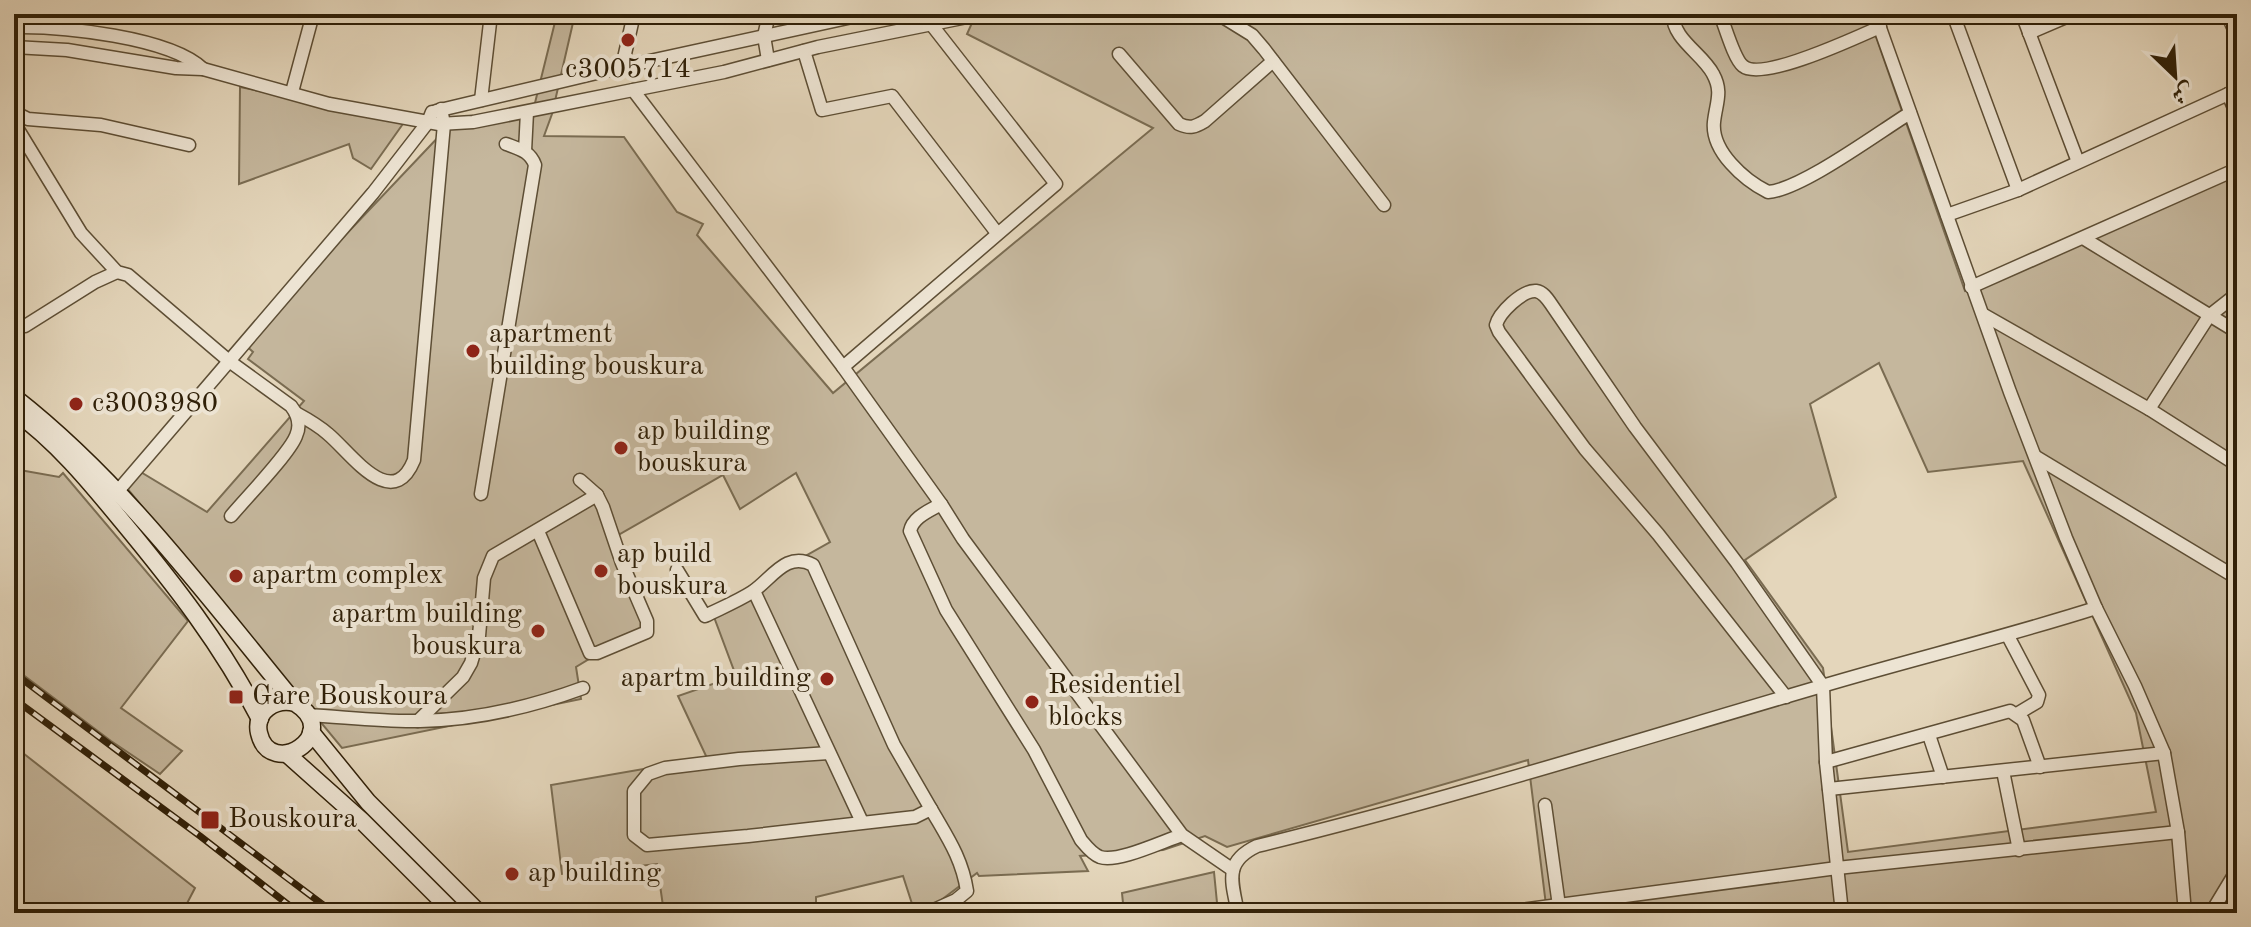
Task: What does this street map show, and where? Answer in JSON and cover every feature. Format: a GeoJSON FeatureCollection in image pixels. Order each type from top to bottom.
{"type":"FeatureCollection","features":[{"type":"Feature","properties":{"kind":"street"},"geometry":{"type":"LineString","coordinates":[[292,92],[313,14]]}},
{"type":"Feature","properties":{"kind":"street"},"geometry":{"type":"LineString","coordinates":[[481,100],[491,14]]}},
{"type":"Feature","properties":{"kind":"street"},"geometry":{"type":"LineString","coordinates":[[622,67],[634,14]]}},
{"type":"Feature","properties":{"kind":"street"},"geometry":{"type":"LineString","coordinates":[[768,60],[764,36],[769,14]]}},
{"type":"Feature","properties":{"kind":"street"},"geometry":{"type":"LineString","coordinates":[[14,47],[67,50],[176,68],[203,69],[329,104],[414,119],[481,100],[837,17],[866,14]]}},
{"type":"Feature","properties":{"kind":"street"},"geometry":{"type":"LineString","coordinates":[[434,115],[444,124],[473,122],[982,14]]}},
{"type":"Feature","properties":{"kind":"street"},"geometry":{"type":"LineString","coordinates":[[1218,14],[1252,35],[1384,205]]}},
{"type":"Feature","properties":{"kind":"street"},"geometry":{"type":"LineString","coordinates":[[1673,14],[1676,29],[1705,62],[1717,82],[1720,96],[1714,125],[1718,143],[1726,157],[1745,177],[1768,192],[1781,190],[1805,179],[1910,113]]}},
{"type":"Feature","properties":{"kind":"street"},"geometry":{"type":"LineString","coordinates":[[1720,14],[1739,62],[1755,70],[1766,70],[1818,53],[1880,27]]}},
{"type":"Feature","properties":{"kind":"street"},"geometry":{"type":"LineString","coordinates":[[1875,14],[2010,392],[2096,608],[2141,698],[2164,753],[2178,832],[2185,913]]}},
{"type":"Feature","properties":{"kind":"street"},"geometry":{"type":"LineString","coordinates":[[1953,14],[2018,190]]}},
{"type":"Feature","properties":{"kind":"street"},"geometry":{"type":"LineString","coordinates":[[2022,14],[2078,162]]}},
{"type":"Feature","properties":{"kind":"street"},"geometry":{"type":"LineString","coordinates":[[2029,33],[2073,14]]}},
{"type":"Feature","properties":{"kind":"street"},"geometry":{"type":"LineString","coordinates":[[2232,18],[2237,36]]}},
{"type":"Feature","properties":{"kind":"street"},"geometry":{"type":"LineString","coordinates":[[843,367],[1056,184],[931,24]]}},
{"type":"Feature","properties":{"kind":"street"},"geometry":{"type":"LineString","coordinates":[[14,27],[69,29],[108,35],[177,51],[203,69]]}},
{"type":"Feature","properties":{"kind":"street"},"geometry":{"type":"LineString","coordinates":[[804,51],[822,110],[892,96],[997,233]]}},
{"type":"Feature","properties":{"kind":"street"},"geometry":{"type":"LineString","coordinates":[[1119,54],[1179,124],[1187,128],[1205,121],[1273,61]]}},
{"type":"Feature","properties":{"kind":"street"},"geometry":{"type":"LineString","coordinates":[[633,90],[843,367],[977,557],[1182,835],[1233,870]]}},
{"type":"Feature","properties":{"kind":"street"},"geometry":{"type":"LineString","coordinates":[[1947,215],[2018,190],[2232,92],[2237,115]]}},
{"type":"Feature","properties":{"kind":"street"},"geometry":{"type":"LineString","coordinates":[[14,112],[28,119],[101,125],[189,145]]}},
{"type":"Feature","properties":{"kind":"street"},"geometry":{"type":"LineString","coordinates":[[525,151],[527,112]]}},
{"type":"Feature","properties":{"kind":"street"},"geometry":{"type":"LineString","coordinates":[[117,492],[373,193],[434,115]]}},
{"type":"Feature","properties":{"kind":"street"},"geometry":{"type":"LineString","coordinates":[[14,123],[81,233],[117,272],[128,275],[229,361],[327,433],[372,476],[383,481],[395,480],[409,471],[414,460],[444,124]]}},
{"type":"Feature","properties":{"kind":"street"},"geometry":{"type":"LineString","coordinates":[[481,494],[535,165],[525,151],[506,144]]}},
{"type":"Feature","properties":{"kind":"street"},"geometry":{"type":"LineString","coordinates":[[1971,287],[2237,169]]}},
{"type":"Feature","properties":{"kind":"street"},"geometry":{"type":"LineString","coordinates":[[2083,238],[2237,332]]}},
{"type":"Feature","properties":{"kind":"street"},"geometry":{"type":"LineString","coordinates":[[25,326],[95,282],[117,272]]}},
{"type":"Feature","properties":{"kind":"street"},"geometry":{"type":"LineString","coordinates":[[1786,697],[1658,534],[1585,449],[1499,332],[1497,318],[1528,292],[1543,294],[1551,304],[1635,427],[1737,563],[1823,686],[1826,762],[1842,913]]}},
{"type":"Feature","properties":{"kind":"street"},"geometry":{"type":"LineString","coordinates":[[2149,409],[2209,316],[2237,294]]}},
{"type":"Feature","properties":{"kind":"street"},"geometry":{"type":"LineString","coordinates":[[1984,315],[2149,409],[2237,465]]}},
{"type":"Feature","properties":{"kind":"street"},"geometry":{"type":"LineString","coordinates":[[14,397],[57,431],[117,492],[245,640],[368,802],[479,913]]}},
{"type":"Feature","properties":{"kind":"street"},"geometry":{"type":"LineString","coordinates":[[14,411],[77,469],[144,547],[210,632],[260,719]]}},
{"type":"Feature","properties":{"kind":"street"},"geometry":{"type":"LineString","coordinates":[[231,516],[295,440],[298,432],[296,413]]}},
{"type":"Feature","properties":{"kind":"street"},"geometry":{"type":"LineString","coordinates":[[2036,457],[2237,578]]}},
{"type":"Feature","properties":{"kind":"street"},"geometry":{"type":"LineString","coordinates":[[538,531],[590,653],[647,632],[647,621],[597,495],[580,480]]}},
{"type":"Feature","properties":{"kind":"street"},"geometry":{"type":"LineString","coordinates":[[418,721],[463,677],[471,663],[479,636],[484,578],[489,561],[505,548],[597,495]]}},
{"type":"Feature","properties":{"kind":"street"},"geometry":{"type":"LineString","coordinates":[[941,504],[913,523],[912,536],[946,610],[1034,750],[1081,840],[1097,856],[1104,858],[1128,854],[1182,835]]}},
{"type":"Feature","properties":{"kind":"street"},"geometry":{"type":"LineString","coordinates":[[677,570],[705,616],[754,591],[775,570],[785,565],[802,561],[813,565],[894,745],[946,831],[964,873],[967,891],[956,900],[927,913]]}},
{"type":"Feature","properties":{"kind":"street"},"geometry":{"type":"LineString","coordinates":[[754,591],[862,822]]}},
{"type":"Feature","properties":{"kind":"street"},"geometry":{"type":"LineString","coordinates":[[1238,913],[1233,870],[1238,856],[1257,846],[1542,770],[2096,608]]}},
{"type":"Feature","properties":{"kind":"street"},"geometry":{"type":"LineString","coordinates":[[2008,636],[2039,695],[2037,702],[2017,714]]}},
{"type":"Feature","properties":{"kind":"street"},"geometry":{"type":"LineString","coordinates":[[310,723],[453,719],[520,708],[583,688]]}},
{"type":"Feature","properties":{"kind":"street"},"geometry":{"type":"LineString","coordinates":[[295,703],[280,701],[268,707],[260,719],[259,735],[264,743],[274,751],[287,754],[361,820],[454,913]]}},
{"type":"Feature","properties":{"kind":"street"},"geometry":{"type":"LineString","coordinates":[[1826,762],[2006,712],[2017,714],[2023,720],[2040,767]]}},
{"type":"Feature","properties":{"kind":"street"},"geometry":{"type":"LineString","coordinates":[[287,754],[305,744],[310,723]]}},
{"type":"Feature","properties":{"kind":"street"},"geometry":{"type":"LineString","coordinates":[[1929,735],[1943,777]]}},
{"type":"Feature","properties":{"kind":"street"},"geometry":{"type":"LineString","coordinates":[[829,753],[708,762],[665,768],[648,774],[634,791],[634,835],[647,845],[915,817],[931,809]]}},
{"type":"Feature","properties":{"kind":"street"},"geometry":{"type":"LineString","coordinates":[[1829,789],[2164,753]]}},
{"type":"Feature","properties":{"kind":"street"},"geometry":{"type":"LineString","coordinates":[[2003,771],[2019,850]]}},
{"type":"Feature","properties":{"kind":"street"},"geometry":{"type":"LineString","coordinates":[[1545,805],[1560,909]]}},
{"type":"Feature","properties":{"kind":"street"},"geometry":{"type":"LineString","coordinates":[[1498,913],[1560,909],[1837,868],[2178,832]]}},
{"type":"Feature","properties":{"kind":"street"},"geometry":{"type":"LineString","coordinates":[[2211,913],[2237,870]]}},
{"type":"Feature","properties":{"kind":"shaded area"},"geometry":{"type":"Polygon","coordinates":[[[557,14],[575,14],[544,136],[624,137],[677,212],[703,224],[697,235],[833,393],[1153,128],[967,34],[976,14],[1868,14],[1965,291],[2237,170],[2237,913],[1547,913],[1528,760],[1227,847],[1205,836],[1163,850],[1080,856],[1088,871],[979,876],[977,873],[924,913],[915,913],[903,876],[816,897],[816,913],[750,913],[745,906],[708,913],[664,913],[657,864],[562,874],[551,785],[707,758],[678,696],[736,676],[711,609],[830,542],[796,473],[740,509],[723,475],[615,537],[650,622],[576,667],[581,699],[342,748],[126,487],[139,471],[207,512],[304,401],[248,359],[253,352],[243,343],[445,130],[532,115],[557,14]],[[1879,363],[1810,404],[1836,497],[1745,560],[1823,668],[1848,852],[2156,812],[2136,713],[2023,461],[1928,472],[1879,363]]]}},
{"type":"Feature","properties":{"kind":"shaded area"},"geometry":{"type":"Polygon","coordinates":[[[240,87],[405,121],[371,169],[353,158],[349,144],[239,184],[240,87]]]}},
{"type":"Feature","properties":{"kind":"shaded area"},"geometry":{"type":"Polygon","coordinates":[[[14,469],[59,477],[63,473],[188,621],[121,708],[182,751],[160,774],[14,668],[14,469]]]}},
{"type":"Feature","properties":{"kind":"shaded area"},"geometry":{"type":"Polygon","coordinates":[[[14,746],[195,888],[182,913],[14,913],[14,746]]]}},
{"type":"Feature","properties":{"kind":"shaded area"},"geometry":{"type":"Polygon","coordinates":[[[1214,872],[1218,913],[1124,913],[1122,893],[1214,872]]]}},
{"type":"Feature","properties":{"kind":"railway"},"geometry":{"type":"LineString","coordinates":[[14,673],[334,913]]}},
{"type":"Feature","properties":{"kind":"railway"},"geometry":{"type":"LineString","coordinates":[[14,699],[299,913]]}},
{"type":"Feature","properties":{"kind":"place","name":"c3005714"},"geometry":{"type":"Point","coordinates":[628,40]}},
{"type":"Feature","properties":{"kind":"place","name":"apartment building bouskura"},"geometry":{"type":"Point","coordinates":[473,351]}},
{"type":"Feature","properties":{"kind":"place","name":"c3003980"},"geometry":{"type":"Point","coordinates":[76,404]}},
{"type":"Feature","properties":{"kind":"place","name":"ap building bouskura"},"geometry":{"type":"Point","coordinates":[621,448]}},
{"type":"Feature","properties":{"kind":"place","name":"ap build bouskura"},"geometry":{"type":"Point","coordinates":[601,571]}},
{"type":"Feature","properties":{"kind":"place","name":"apartm complex"},"geometry":{"type":"Point","coordinates":[236,576]}},
{"type":"Feature","properties":{"kind":"place","name":"apartm building bouskura"},"geometry":{"type":"Point","coordinates":[538,631]}},
{"type":"Feature","properties":{"kind":"place","name":"apartm building"},"geometry":{"type":"Point","coordinates":[827,679]}},
{"type":"Feature","properties":{"kind":"place","name":"Gare Bouskoura"},"geometry":{"type":"Point","coordinates":[236,697]}},
{"type":"Feature","properties":{"kind":"place","name":"Residentiel blocks"},"geometry":{"type":"Point","coordinates":[1032,702]}},
{"type":"Feature","properties":{"kind":"place","name":"Bouskoura"},"geometry":{"type":"Point","coordinates":[210,820]}},
{"type":"Feature","properties":{"kind":"place","name":"ap building"},"geometry":{"type":"Point","coordinates":[512,874]}}]}
